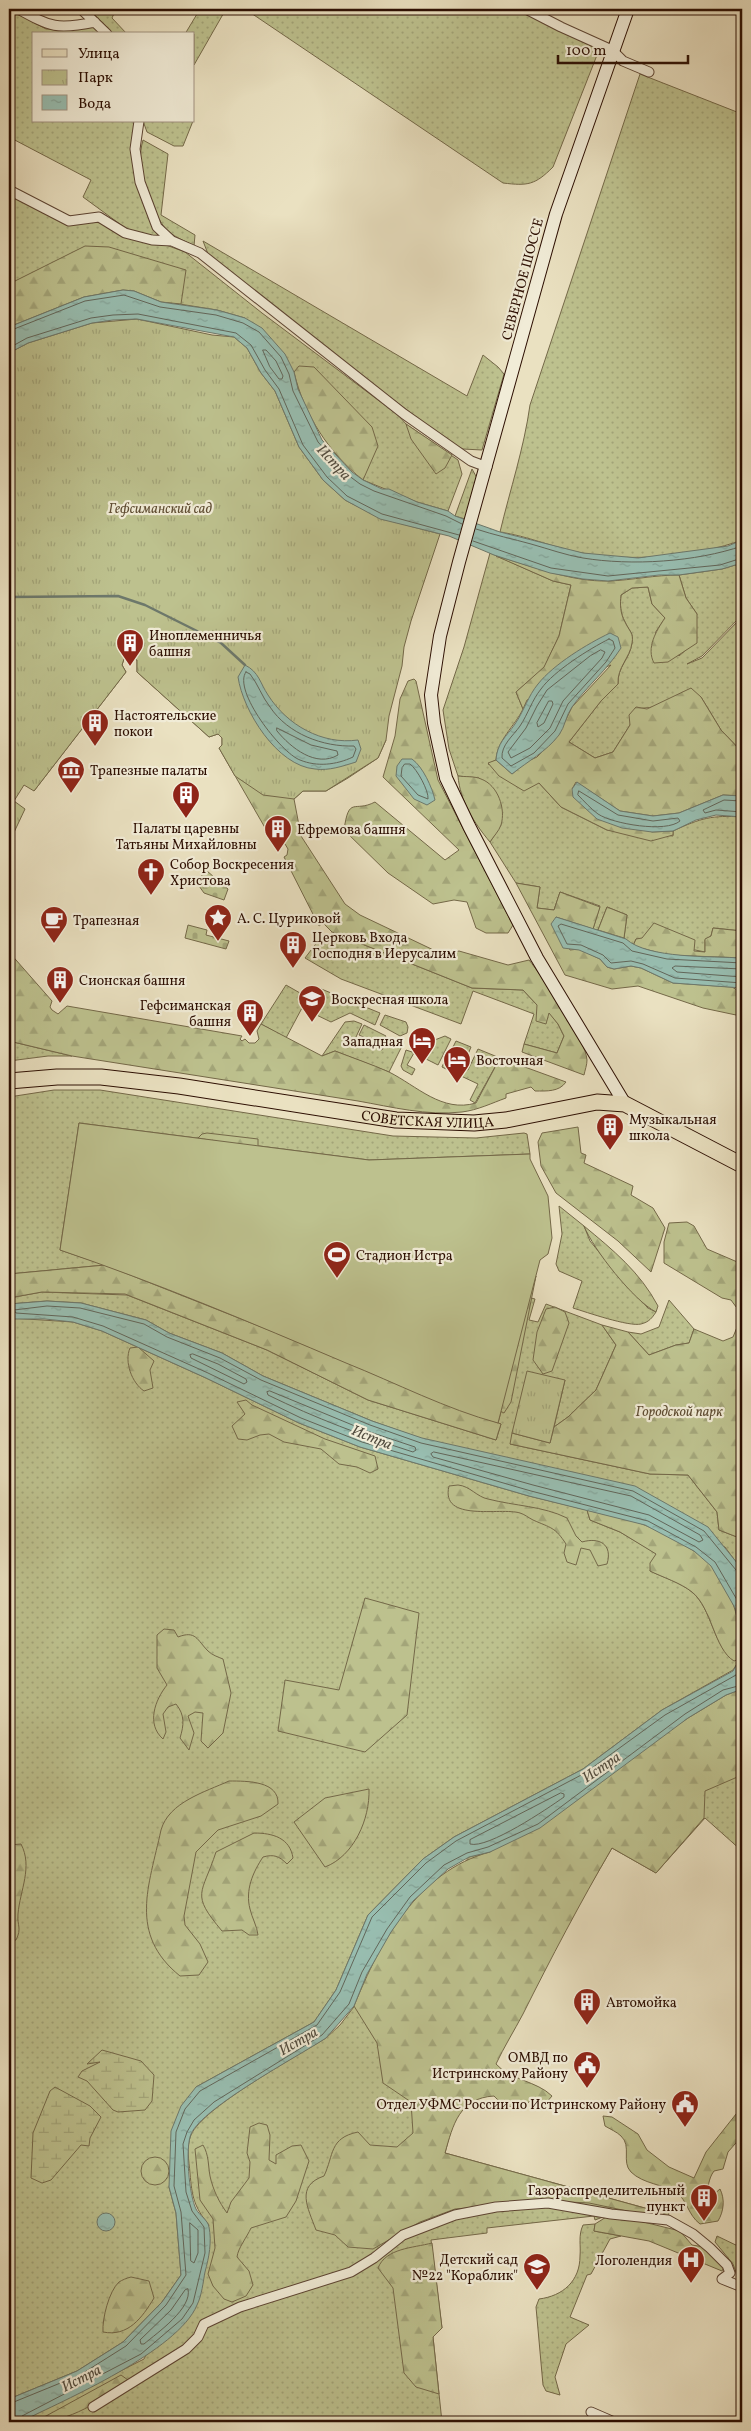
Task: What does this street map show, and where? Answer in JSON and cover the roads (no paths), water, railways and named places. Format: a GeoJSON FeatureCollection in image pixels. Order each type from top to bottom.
{"type":"FeatureCollection","features":[{"type":"Feature","properties":{"kind":"main road","name":"СЕВЕРНОЕ ШОССЕ"},"geometry":{"type":"LineString","coordinates":[[625,1104],[538,958],[446,778],[434,723],[431,696],[440,636],[459,562],[556,214],[612,50],[628,9]]}},
{"type":"Feature","properties":{"kind":"main road","name":"СОВЕТСКАЯ УЛИЦА"},"geometry":{"type":"LineString","coordinates":[[9,1081],[56,1077],[101,1077],[179,1086],[396,1120],[474,1123],[506,1120],[597,1102],[625,1104],[742,1165]]}},
{"type":"Feature","properties":{"kind":"street"},"geometry":{"type":"LineString","coordinates":[[18,9],[48,26],[74,26],[95,22]]}},
{"type":"Feature","properties":{"kind":"street"},"geometry":{"type":"LineString","coordinates":[[81,9],[105,32]]}},
{"type":"Feature","properties":{"kind":"street"},"geometry":{"type":"LineString","coordinates":[[526,9],[560,27],[612,50],[623,61],[649,72]]}},
{"type":"Feature","properties":{"kind":"street"},"geometry":{"type":"LineString","coordinates":[[139,122],[135,149],[140,182],[157,227],[172,241],[200,253],[404,414],[471,461],[487,467]]}},
{"type":"Feature","properties":{"kind":"street"},"geometry":{"type":"LineString","coordinates":[[9,190],[69,221],[99,217],[125,232],[152,240],[172,241]]}},
{"type":"Feature","properties":{"kind":"street"},"geometry":{"type":"LineString","coordinates":[[94,2408],[186,2349],[198,2337],[204,2324],[240,2307],[351,2272],[374,2258],[403,2235],[455,2215],[496,2207],[548,2203],[611,2214],[668,2220],[693,2234],[727,2265],[730,2273],[722,2279],[742,2287]]}},
{"type":"Feature","properties":{"kind":"street"},"geometry":{"type":"LineString","coordinates":[[591,2412],[614,2422]]}},
{"type":"Feature","properties":{"kind":"water","name":"Истра"},"geometry":{"type":"Polygon","coordinates":[[[123,290],[134,291],[161,302],[217,310],[245,318],[262,328],[285,354],[294,372],[298,389],[322,440],[352,472],[363,480],[382,489],[389,489],[417,502],[448,511],[455,516],[500,532],[583,553],[638,558],[728,546],[742,540],[742,563],[722,569],[679,575],[659,575],[608,581],[583,579],[550,573],[494,555],[449,536],[380,519],[345,500],[323,480],[299,447],[275,391],[261,373],[247,348],[234,337],[137,319],[113,320],[92,323],[28,343],[9,353],[9,327],[84,297],[123,290]]]}},
{"type":"Feature","properties":{"kind":"water"},"geometry":{"type":"Polygon","coordinates":[[[610,633],[618,637],[621,648],[572,707],[561,732],[554,741],[512,774],[496,760],[497,754],[500,745],[535,689],[562,662],[610,633]]]}},
{"type":"Feature","properties":{"kind":"water"},"geometry":{"type":"Polygon","coordinates":[[[245,665],[256,674],[276,706],[295,724],[319,736],[345,741],[358,740],[361,749],[356,762],[331,769],[315,769],[301,766],[275,748],[255,720],[241,691],[238,677],[245,665]]]}},
{"type":"Feature","properties":{"kind":"water"},"geometry":{"type":"Polygon","coordinates":[[[402,759],[412,759],[420,767],[429,783],[435,800],[427,805],[414,799],[396,776],[397,766],[402,759]]]}},
{"type":"Feature","properties":{"kind":"water"},"geometry":{"type":"Polygon","coordinates":[[[577,782],[620,811],[653,816],[679,813],[723,795],[742,796],[742,817],[716,815],[696,820],[673,831],[652,832],[622,828],[597,819],[573,797],[572,789],[577,782]]]}},
{"type":"Feature","properties":{"kind":"water"},"geometry":{"type":"Polygon","coordinates":[[[556,917],[626,939],[649,950],[681,955],[742,958],[742,988],[673,983],[641,968],[631,966],[614,969],[607,967],[600,959],[579,950],[563,948],[551,924],[556,917]]]}},
{"type":"Feature","properties":{"kind":"water","name":"Истра"},"geometry":{"type":"Polygon","coordinates":[[[47,1301],[81,1303],[146,1320],[169,1333],[222,1353],[263,1376],[372,1421],[422,1438],[635,1486],[708,1527],[742,1569],[742,1641],[735,1608],[711,1566],[694,1551],[645,1525],[529,1496],[360,1447],[299,1423],[102,1331],[73,1322],[45,1319],[9,1319],[9,1304],[47,1301]]]}},
{"type":"Feature","properties":{"kind":"water","name":"Истра"},"geometry":{"type":"Polygon","coordinates":[[[742,1641],[742,1689],[726,1695],[688,1718],[540,1828],[490,1852],[469,1857],[448,1869],[413,1901],[391,1932],[367,1974],[354,2006],[326,2038],[231,2097],[199,2123],[191,2134],[189,2141],[189,2172],[191,2193],[196,2209],[208,2224],[210,2250],[197,2305],[186,2322],[168,2340],[145,2356],[64,2401],[20,2422],[9,2422],[9,2399],[77,2371],[123,2342],[162,2302],[181,2275],[176,2213],[169,2187],[171,2131],[181,2106],[196,2087],[314,2022],[336,1990],[368,1915],[423,1859],[454,1837],[583,1769],[662,1710],[733,1671],[740,1659],[742,1641]]]}},
{"type":"Feature","properties":{"kind":"water"},"geometry":{"type":"Polygon","coordinates":[[[106,2213],[112,2216],[115,2222],[112,2228],[106,2231],[100,2228],[97,2222],[100,2216],[106,2213]]]}},
{"type":"Feature","properties":{"kind":"waterway"},"geometry":{"type":"LineString","coordinates":[[9,597],[118,596],[145,605],[221,643],[245,665]]}},
{"type":"Feature","properties":{"kind":"place","name":"Иноплеменничья башня"},"geometry":{"type":"Point","coordinates":[130,667]}},
{"type":"Feature","properties":{"kind":"place","name":"Настоятельские покои"},"geometry":{"type":"Point","coordinates":[95,747]}},
{"type":"Feature","properties":{"kind":"place","name":"Трапезные палаты"},"geometry":{"type":"Point","coordinates":[71,794]}},
{"type":"Feature","properties":{"kind":"place","name":"Палаты царевны Татьяны Михайловны"},"geometry":{"type":"Point","coordinates":[186,819]}},
{"type":"Feature","properties":{"kind":"place","name":"Ефремова башня"},"geometry":{"type":"Point","coordinates":[278,853]}},
{"type":"Feature","properties":{"kind":"place","name":"Собор Воскресения Христова"},"geometry":{"type":"Point","coordinates":[151,896]}},
{"type":"Feature","properties":{"kind":"place","name":"А. С. Цуриковой"},"geometry":{"type":"Point","coordinates":[218,942]}},
{"type":"Feature","properties":{"kind":"place","name":"Трапезная"},"geometry":{"type":"Point","coordinates":[54,944]}},
{"type":"Feature","properties":{"kind":"place","name":"Церковь Входа Господня в Иерусалим"},"geometry":{"type":"Point","coordinates":[293,969]}},
{"type":"Feature","properties":{"kind":"place","name":"Сионская башня"},"geometry":{"type":"Point","coordinates":[60,1004]}},
{"type":"Feature","properties":{"kind":"place","name":"Воскресная школа"},"geometry":{"type":"Point","coordinates":[312,1023]}},
{"type":"Feature","properties":{"kind":"place","name":"Гефсиманская башня"},"geometry":{"type":"Point","coordinates":[250,1037]}},
{"type":"Feature","properties":{"kind":"place","name":"Западная"},"geometry":{"type":"Point","coordinates":[422,1065]}},
{"type":"Feature","properties":{"kind":"place","name":"Восточная"},"geometry":{"type":"Point","coordinates":[457,1084]}},
{"type":"Feature","properties":{"kind":"place","name":"Музыкальная школа"},"geometry":{"type":"Point","coordinates":[610,1151]}},
{"type":"Feature","properties":{"kind":"place","name":"Стадион Истра"},"geometry":{"type":"Point","coordinates":[337,1279]}},
{"type":"Feature","properties":{"kind":"place","name":"Автомойка"},"geometry":{"type":"Point","coordinates":[587,2026]}},
{"type":"Feature","properties":{"kind":"place","name":"ОМВД по Истринскому Району"},"geometry":{"type":"Point","coordinates":[587,2089]}},
{"type":"Feature","properties":{"kind":"place","name":"Отдел УФМС России по Истринскому Району"},"geometry":{"type":"Point","coordinates":[685,2128]}},
{"type":"Feature","properties":{"kind":"place","name":"Газораспределительный пункт"},"geometry":{"type":"Point","coordinates":[704,2222]}},
{"type":"Feature","properties":{"kind":"place","name":"Логолендия"},"geometry":{"type":"Point","coordinates":[691,2284]}},
{"type":"Feature","properties":{"kind":"place","name":"Детский сад №22 \"Кораблик\""},"geometry":{"type":"Point","coordinates":[537,2291]}},
{"type":"Feature","properties":{"kind":"park label","name":"Гефсиманский сад"},"geometry":{"type":"Point","coordinates":[160,508]}},
{"type":"Feature","properties":{"kind":"park label","name":"Городской парк"},"geometry":{"type":"Point","coordinates":[679,1411]}}]}
